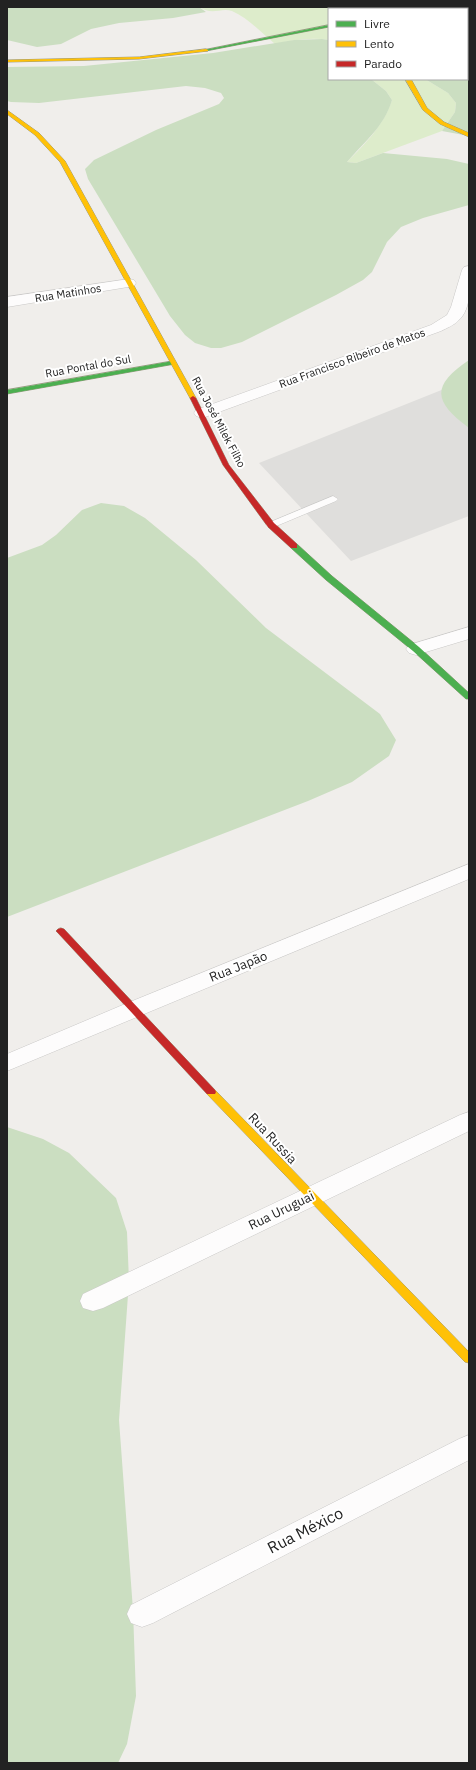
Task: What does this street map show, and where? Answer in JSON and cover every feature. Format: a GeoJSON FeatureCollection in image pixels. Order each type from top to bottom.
{"type":"FeatureCollection","features":[{"type":"Feature","properties":{"kind":"main road"},"geometry":{"type":"LineString","coordinates":[[7,60],[27,61],[135,58],[183,54],[328,26]]}},
{"type":"Feature","properties":{"kind":"main road"},"geometry":{"type":"LineString","coordinates":[[409,80],[425,109],[442,123],[469,135]]}},
{"type":"Feature","properties":{"kind":"main road","name":"Rua José Milek Filho"},"geometry":{"type":"LineString","coordinates":[[7,112],[28,126],[47,142],[62,161],[202,413],[226,465],[271,525],[329,578],[416,649],[469,697]]}},
{"type":"Feature","properties":{"kind":"main road","name":"Rua Pontal do Sul"},"geometry":{"type":"LineString","coordinates":[[7,392],[173,363]]}},
{"type":"Feature","properties":{"kind":"main road","name":"Rua Russia"},"geometry":{"type":"LineString","coordinates":[[62,931],[133,1009],[310,1196],[469,1359]]}},
{"type":"Feature","properties":{"kind":"street","name":"Rua Francisco Ribeiro de Matos"},"geometry":{"type":"LineString","coordinates":[[202,413],[442,325],[453,318],[459,307],[469,270]]}},
{"type":"Feature","properties":{"kind":"street","name":"Rua Matinhos"},"geometry":{"type":"LineString","coordinates":[[7,302],[129,283]]}},
{"type":"Feature","properties":{"kind":"street"},"geometry":{"type":"LineString","coordinates":[[416,649],[469,633]]}},
{"type":"Feature","properties":{"kind":"street","name":"Rua Japão"},"geometry":{"type":"LineString","coordinates":[[7,1063],[133,1009],[469,871]]}},
{"type":"Feature","properties":{"kind":"street","name":"Rua Uruguai"},"geometry":{"type":"LineString","coordinates":[[93,1301],[469,1121]]}},
{"type":"Feature","properties":{"kind":"street","name":"Rua México"},"geometry":{"type":"LineString","coordinates":[[142,1614],[469,1447]]}},
{"type":"Feature","properties":{"kind":"lane"},"geometry":{"type":"LineString","coordinates":[[271,525],[333,499]]}},
{"type":"Feature","properties":{"kind":"shaded area"},"geometry":{"type":"Polygon","coordinates":[[[469,379],[469,516],[351,561],[259,463],[469,379]]]}},
{"type":"Feature","properties":{"kind":"green space"},"geometry":{"type":"Polygon","coordinates":[[[7,7],[199,7],[206,12],[173,18],[119,23],[91,29],[61,44],[37,47],[7,40],[7,7]]]}},
{"type":"Feature","properties":{"kind":"green space"},"geometry":{"type":"Polygon","coordinates":[[[199,7],[469,7],[469,29],[468,8],[328,8],[328,40],[302,39],[275,44],[249,22],[232,11],[204,10],[199,7]]]}},
{"type":"Feature","properties":{"kind":"green space"},"geometry":{"type":"Polygon","coordinates":[[[468,30],[469,136],[442,131],[455,112],[456,103],[448,93],[427,80],[468,80],[468,30]]]}},
{"type":"Feature","properties":{"kind":"green space"},"geometry":{"type":"Polygon","coordinates":[[[294,40],[328,40],[328,80],[372,80],[386,91],[392,100],[389,110],[379,126],[347,162],[356,163],[383,153],[447,159],[469,164],[469,205],[423,218],[401,227],[387,242],[372,272],[363,280],[336,295],[242,342],[221,348],[211,348],[195,343],[185,335],[170,316],[88,179],[85,169],[94,160],[156,130],[219,104],[224,98],[221,93],[205,88],[186,86],[39,103],[11,102],[7,101],[7,67],[84,66],[213,53],[294,40]]]}},
{"type":"Feature","properties":{"kind":"green space"},"geometry":{"type":"Polygon","coordinates":[[[372,80],[427,80],[448,93],[456,103],[455,112],[442,131],[356,163],[347,162],[379,126],[389,109],[392,100],[386,91],[372,80]]]}},
{"type":"Feature","properties":{"kind":"green space"},"geometry":{"type":"Polygon","coordinates":[[[469,360],[469,428],[448,410],[441,394],[443,386],[448,378],[469,360]]]}},
{"type":"Feature","properties":{"kind":"green space"},"geometry":{"type":"Polygon","coordinates":[[[101,503],[124,506],[145,518],[196,560],[266,628],[380,714],[396,740],[389,756],[352,782],[308,801],[7,917],[7,558],[42,545],[56,535],[82,510],[101,503]]]}},
{"type":"Feature","properties":{"kind":"green space"},"geometry":{"type":"Polygon","coordinates":[[[7,1127],[43,1139],[69,1153],[116,1198],[127,1232],[129,1281],[119,1420],[133,1610],[136,1696],[127,1744],[118,1763],[7,1763],[7,1127]]]}},
{"type":"Feature","properties":{"kind":"traffic: fast"},"geometry":{"type":"LineString","coordinates":[[206,50],[328,26]]}},
{"type":"Feature","properties":{"kind":"traffic: fast"},"geometry":{"type":"LineString","coordinates":[[7,392],[173,363]]}},
{"type":"Feature","properties":{"kind":"traffic: fast"},"geometry":{"type":"LineString","coordinates":[[294,546],[329,578],[416,649],[469,697]]}},
{"type":"Feature","properties":{"kind":"traffic: slow"},"geometry":{"type":"LineString","coordinates":[[7,61],[139,58],[206,50]]}},
{"type":"Feature","properties":{"kind":"traffic: slow"},"geometry":{"type":"LineString","coordinates":[[409,80],[425,109],[442,123],[469,135]]}},
{"type":"Feature","properties":{"kind":"traffic: slow"},"geometry":{"type":"LineString","coordinates":[[7,112],[37,134],[62,161],[193,398]]}},
{"type":"Feature","properties":{"kind":"traffic: slow"},"geometry":{"type":"LineString","coordinates":[[211,1092],[469,1359]]}},
{"type":"Feature","properties":{"kind":"traffic: jam"},"geometry":{"type":"LineString","coordinates":[[193,398],[226,465],[271,525],[294,546]]}},
{"type":"Feature","properties":{"kind":"traffic: jam"},"geometry":{"type":"LineString","coordinates":[[61,931],[211,1092]]}}]}
